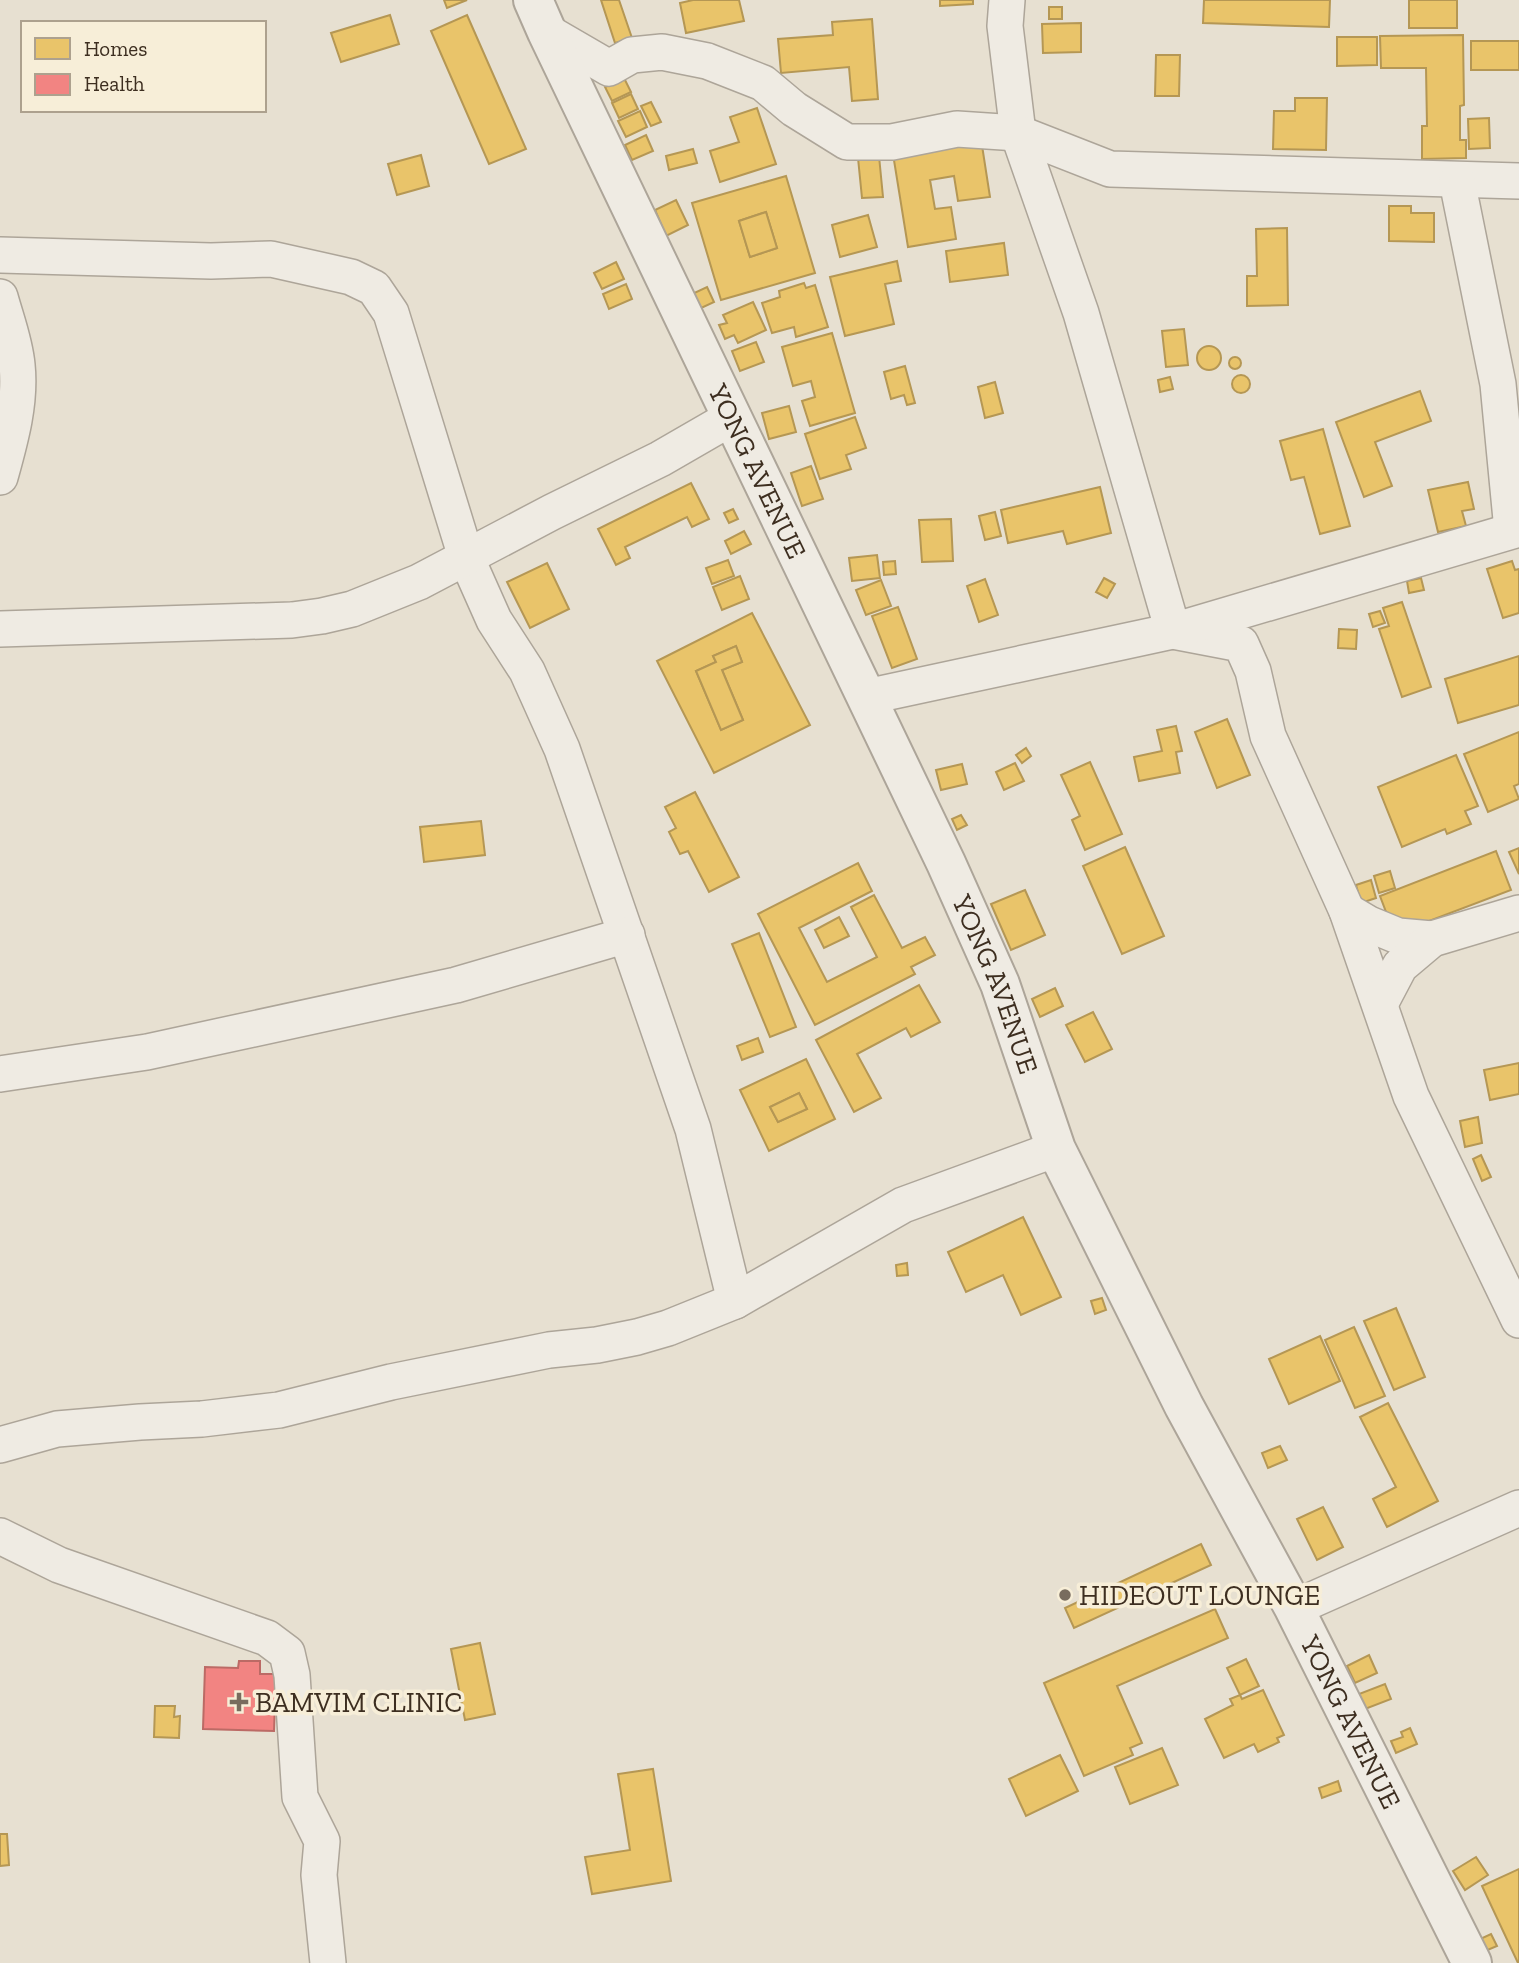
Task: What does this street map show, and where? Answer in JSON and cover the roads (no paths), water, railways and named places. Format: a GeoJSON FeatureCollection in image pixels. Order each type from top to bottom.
{"type":"FeatureCollection","features":[{"type":"Feature","properties":{"kind":"street"},"geometry":{"type":"LineString","coordinates":[[1007,0],[1006,26],[1018,133],[1081,313],[1173,631]]}},
{"type":"Feature","properties":{"kind":"street"},"geometry":{"type":"LineString","coordinates":[[540,16],[609,68],[632,55],[662,52],[707,61],[763,83],[794,108],[848,142],[892,142],[957,129],[1018,133],[1111,169],[1519,181]]}},
{"type":"Feature","properties":{"kind":"street","name":"YONG AVENUE"},"geometry":{"type":"LineString","coordinates":[[540,16],[946,863],[1000,984],[1056,1149],[1184,1406],[1294,1608],[1472,1963]]}},
{"type":"Feature","properties":{"kind":"street"},"geometry":{"type":"LineString","coordinates":[[866,698],[1173,631],[1516,530],[1498,384],[1457,181]]}},
{"type":"Feature","properties":{"kind":"street"},"geometry":{"type":"LineString","coordinates":[[0,255],[211,261],[271,259],[351,277],[374,288],[391,313],[466,557],[494,620],[527,671],[562,749],[693,1129],[735,1301]]}},
{"type":"Feature","properties":{"kind":"street"},"geometry":{"type":"LineString","coordinates":[[0,297],[17,364],[12,435],[0,477]]}},
{"type":"Feature","properties":{"kind":"street"},"geometry":{"type":"LineString","coordinates":[[0,629],[278,620],[323,617],[352,609],[419,582],[660,459],[731,418]]}},
{"type":"Feature","properties":{"kind":"street"},"geometry":{"type":"LineString","coordinates":[[1173,631],[1241,644],[1253,671],[1268,736],[1347,911],[1411,1096],[1519,1320]]}},
{"type":"Feature","properties":{"kind":"street"},"geometry":{"type":"LineString","coordinates":[[1347,911],[1368,924],[1398,936],[1432,939],[1519,913]]}},
{"type":"Feature","properties":{"kind":"street"},"geometry":{"type":"LineString","coordinates":[[0,1074],[147,1052],[456,985],[627,935]]}},
{"type":"Feature","properties":{"kind":"street"},"geometry":{"type":"LineString","coordinates":[[1380,1004],[1400,966],[1432,939]]}},
{"type":"Feature","properties":{"kind":"street"},"geometry":{"type":"LineString","coordinates":[[0,1445],[58,1429],[202,1419],[279,1410],[404,1380],[549,1350],[637,1337],[668,1328],[735,1301],[903,1205],[1056,1149]]}},
{"type":"Feature","properties":{"kind":"street"},"geometry":{"type":"LineString","coordinates":[[1294,1608],[1519,1508]]}},
{"type":"Feature","properties":{"kind":"street"},"geometry":{"type":"LineString","coordinates":[[0,1536],[60,1564],[267,1638],[287,1653],[292,1675],[300,1797],[322,1841],[318,1875],[328,1963]]}},
{"type":"Feature","properties":{"kind":"place","name":"HIDEOUT LOUNGE"},"geometry":{"type":"Point","coordinates":[1065,1595]}},
{"type":"Feature","properties":{"kind":"place","name":"BAMVIM CLINIC"},"geometry":{"type":"Point","coordinates":[239,1702]}}]}
